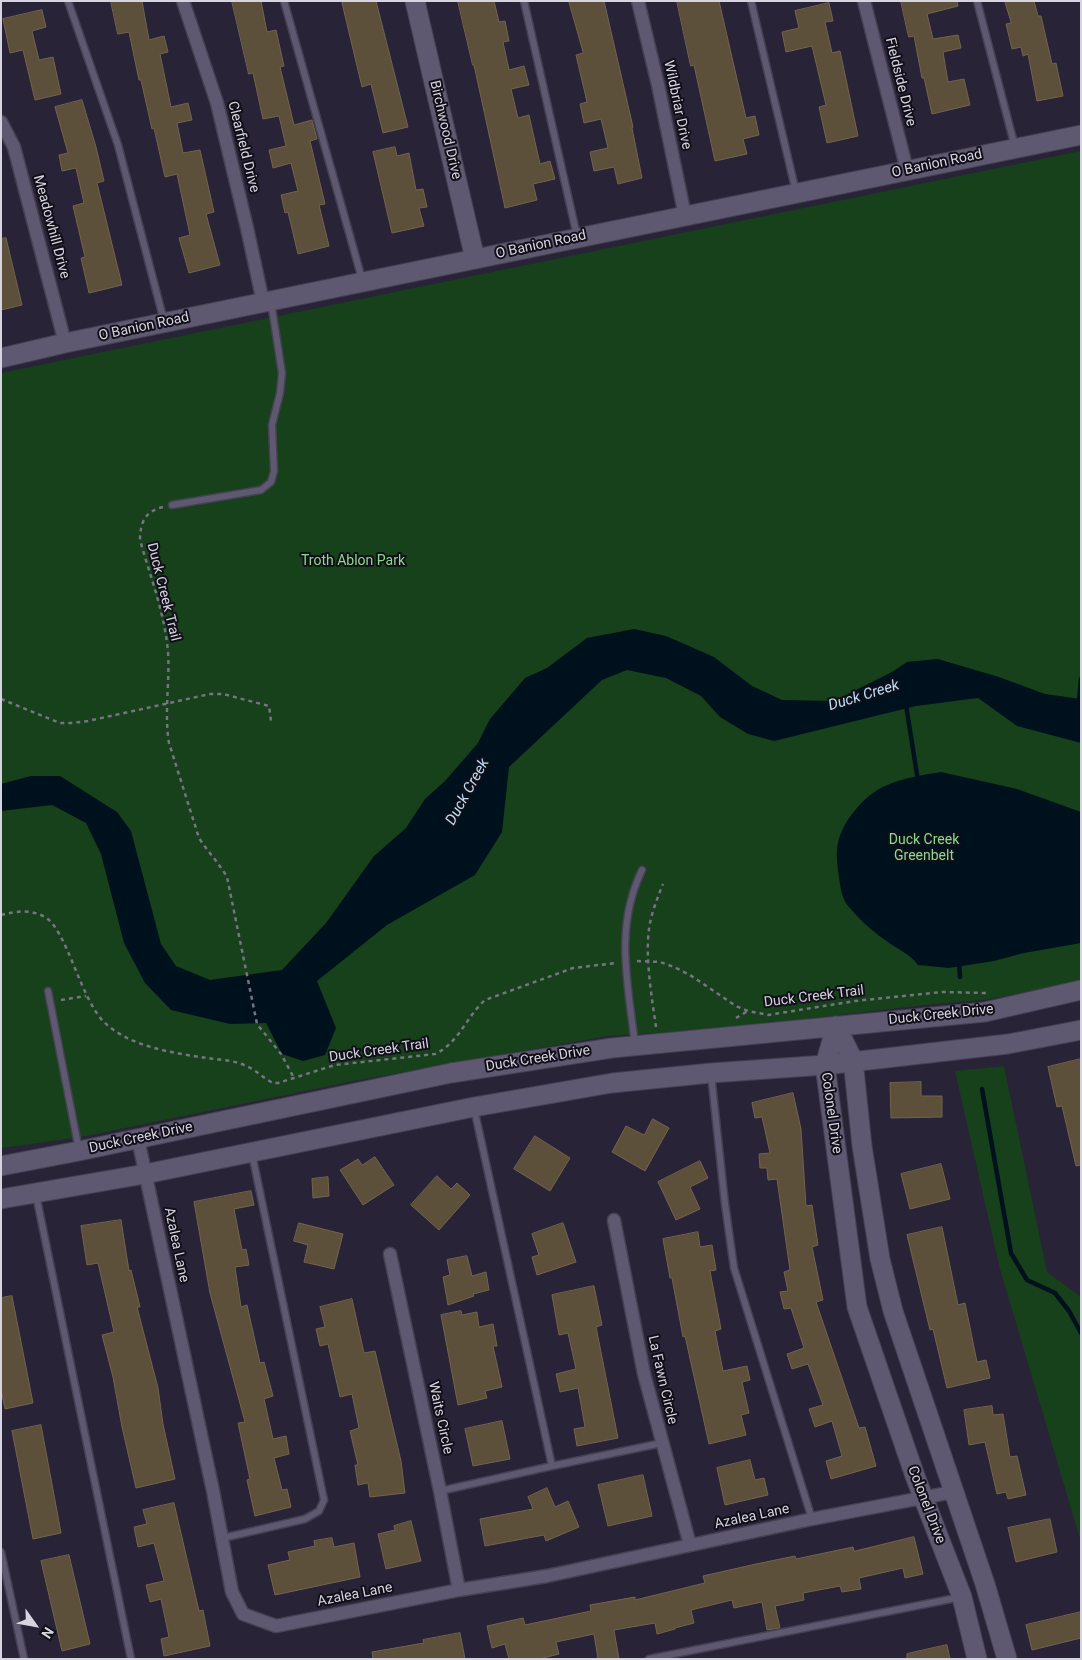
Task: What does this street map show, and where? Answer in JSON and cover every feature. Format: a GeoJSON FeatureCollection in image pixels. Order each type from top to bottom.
{"type":"FeatureCollection","features":[{"type":"Feature","properties":{"kind":"street","name":"Clearfield Drive"},"geometry":{"type":"LineString","coordinates":[[183,1],[218,104],[247,228],[267,301]]}},
{"type":"Feature","properties":{"kind":"street","name":"Birchwood Drive"},"geometry":{"type":"LineString","coordinates":[[415,1],[475,259]]}},
{"type":"Feature","properties":{"kind":"street","name":"Wildbriar Drive"},"geometry":{"type":"LineString","coordinates":[[638,1],[685,216]]}},
{"type":"Feature","properties":{"kind":"street","name":"Fieldside Drive"},"geometry":{"type":"LineString","coordinates":[[864,1],[907,170]]}},
{"type":"Feature","properties":{"kind":"street","name":"Meadowhill Drive"},"geometry":{"type":"LineString","coordinates":[[1,122],[14,147],[65,343]]}},
{"type":"Feature","properties":{"kind":"street","name":"O Banion Road"},"geometry":{"type":"LineString","coordinates":[[1,358],[164,322],[1081,134]]}},
{"type":"Feature","properties":{"kind":"street","name":"Duck Creek Drive"},"geometry":{"type":"LineString","coordinates":[[1,1166],[451,1073],[612,1048],[985,1012],[1081,990]]}},
{"type":"Feature","properties":{"kind":"street","name":"Colonel Drive"},"geometry":{"type":"LineString","coordinates":[[836,1026],[853,1060],[862,1146],[880,1259],[893,1311],[985,1584],[1007,1659]]}},
{"type":"Feature","properties":{"kind":"street","name":"Colonel Drive"},"geometry":{"type":"LineString","coordinates":[[836,1026],[825,1065],[857,1307],[923,1498],[962,1597],[977,1659]]}},
{"type":"Feature","properties":{"kind":"street"},"geometry":{"type":"LineString","coordinates":[[1,1199],[145,1174],[474,1107],[612,1083],[711,1073],[825,1065],[853,1060],[1008,1044],[1081,1030]]}},
{"type":"Feature","properties":{"kind":"street","name":"Azalea Lane"},"geometry":{"type":"LineString","coordinates":[[138,1139],[232,1592],[243,1614],[276,1626],[459,1590],[547,1576],[812,1519],[953,1492]]}},
{"type":"Feature","properties":{"kind":"street","name":"La Fawn Circle"},"geometry":{"type":"LineString","coordinates":[[614,1220],[644,1374],[690,1545]]}},
{"type":"Feature","properties":{"kind":"street","name":"Waits Circle"},"geometry":{"type":"LineString","coordinates":[[390,1254],[459,1590]]}},
{"type":"Feature","properties":{"kind":"lane"},"geometry":{"type":"LineString","coordinates":[[68,1],[118,145],[164,322]]}},
{"type":"Feature","properties":{"kind":"lane"},"geometry":{"type":"LineString","coordinates":[[284,1],[362,282]]}},
{"type":"Feature","properties":{"kind":"lane"},"geometry":{"type":"LineString","coordinates":[[524,1],[578,238]]}},
{"type":"Feature","properties":{"kind":"lane"},"geometry":{"type":"LineString","coordinates":[[751,1],[796,193]]}},
{"type":"Feature","properties":{"kind":"lane"},"geometry":{"type":"LineString","coordinates":[[977,1],[1015,148]]}},
{"type":"Feature","properties":{"kind":"lane"},"geometry":{"type":"LineString","coordinates":[[172,505],[261,490],[271,482],[274,471],[272,425],[280,393],[282,373],[267,301]]}},
{"type":"Feature","properties":{"kind":"lane"},"geometry":{"type":"LineString","coordinates":[[635,1046],[625,962],[627,914],[634,888],[642,870]]}},
{"type":"Feature","properties":{"kind":"lane"},"geometry":{"type":"LineString","coordinates":[[48,991],[79,1151]]}},
{"type":"Feature","properties":{"kind":"lane"},"geometry":{"type":"LineString","coordinates":[[711,1073],[734,1268],[812,1519]]}},
{"type":"Feature","properties":{"kind":"lane"},"geometry":{"type":"LineString","coordinates":[[474,1107],[552,1466]]}},
{"type":"Feature","properties":{"kind":"lane"},"geometry":{"type":"LineString","coordinates":[[222,1538],[305,1519],[319,1511],[324,1500],[251,1151]]}},
{"type":"Feature","properties":{"kind":"lane"},"geometry":{"type":"LineString","coordinates":[[35,1192],[131,1659]]}},
{"type":"Feature","properties":{"kind":"lane"},"geometry":{"type":"LineString","coordinates":[[440,1492],[662,1443]]}},
{"type":"Feature","properties":{"kind":"lane"},"geometry":{"type":"LineString","coordinates":[[1,1552],[24,1659]]}},
{"type":"Feature","properties":{"kind":"lane"},"geometry":{"type":"LineString","coordinates":[[650,1659],[962,1597]]}},
{"type":"Feature","properties":{"kind":"path","name":"Duck Creek Trail"},"geometry":{"type":"LineString","coordinates":[[172,505],[150,512],[140,527],[140,540],[165,632],[168,671],[166,728],[169,743],[199,838],[227,877],[257,1024],[281,1054],[294,1078]]}},
{"type":"Feature","properties":{"kind":"path"},"geometry":{"type":"LineString","coordinates":[[1,699],[48,719],[70,723],[88,721],[210,694],[223,694],[269,706],[271,721]]}},
{"type":"Feature","properties":{"kind":"path"},"geometry":{"type":"LineString","coordinates":[[656,1028],[649,961],[650,924],[656,899],[663,884]]}},
{"type":"Feature","properties":{"kind":"path","name":"Duck Creek Trail"},"geometry":{"type":"LineString","coordinates":[[1,915],[24,911],[47,918],[56,928],[86,996],[99,1016],[110,1028],[122,1035],[157,1048],[239,1063],[255,1070],[273,1083],[351,1062],[435,1054],[444,1050],[455,1038],[477,1006],[485,1000],[573,968],[625,962],[660,962],[690,975],[727,1002],[748,1011],[768,1014],[855,1001],[942,992],[992,992]]}},
{"type":"Feature","properties":{"kind":"path"},"geometry":{"type":"LineString","coordinates":[[50,1002],[86,996]]}},
{"type":"Feature","properties":{"kind":"path"},"geometry":{"type":"LineString","coordinates":[[729,1020],[748,1011]]}},
{"type":"Feature","properties":{"kind":"green space"},"geometry":{"type":"Polygon","coordinates":[[[1081,151],[1081,981],[984,1000],[933,1004],[721,1029],[608,1036],[359,1080],[81,1137],[1,1148],[1,373],[1081,151]]]}},
{"type":"Feature","properties":{"kind":"green space"},"geometry":{"type":"Polygon","coordinates":[[[1004,1066],[1047,1272],[1081,1297],[1081,1542],[1000,1269],[955,1071],[1004,1066]]]}},
{"type":"Feature","properties":{"kind":"water","name":"Duck Creek"},"geometry":{"type":"Polygon","coordinates":[[[634,629],[666,636],[714,657],[752,686],[782,700],[834,701],[892,672],[907,662],[938,659],[999,677],[1045,694],[1081,699],[1081,743],[1017,726],[978,698],[916,706],[774,741],[748,734],[720,717],[701,696],[666,678],[627,670],[602,680],[509,767],[502,832],[475,875],[387,925],[317,981],[336,1028],[325,1055],[303,1061],[282,1054],[266,1023],[230,1024],[171,1010],[145,983],[124,943],[101,854],[86,823],[52,805],[1,811],[1,784],[31,776],[60,776],[117,812],[131,831],[161,944],[176,966],[210,980],[282,970],[326,923],[374,856],[406,828],[425,799],[445,781],[478,743],[490,719],[525,678],[547,668],[587,638],[634,629]]]}},
{"type":"Feature","properties":{"kind":"water"},"geometry":{"type":"Polygon","coordinates":[[[941,772],[1017,789],[1081,812],[1081,943],[949,968],[918,965],[907,954],[870,928],[848,906],[843,898],[841,889],[837,846],[840,835],[849,818],[862,802],[885,786],[906,779],[941,772]]]}},
{"type":"Feature","properties":{"kind":"building"},"geometry":{"type":"Polygon","coordinates":[[[111,1],[142,1],[149,40],[164,36],[168,52],[160,54],[171,107],[188,103],[192,120],[177,123],[183,153],[200,150],[214,212],[206,214],[220,265],[189,273],[179,238],[190,235],[177,174],[165,177],[154,128],[152,129],[141,80],[139,80],[129,32],[118,34],[111,1]]]}},
{"type":"Feature","properties":{"kind":"building"},"geometry":{"type":"Polygon","coordinates":[[[232,1],[261,1],[267,32],[276,30],[284,66],[280,67],[294,125],[312,120],[317,139],[310,141],[325,204],[319,205],[329,246],[298,254],[288,212],[285,213],[281,195],[298,191],[291,163],[273,168],[269,150],[286,146],[279,116],[263,119],[253,73],[249,74],[232,1]]]}},
{"type":"Feature","properties":{"kind":"building"},"geometry":{"type":"Polygon","coordinates":[[[349,1],[376,1],[408,127],[383,133],[371,84],[362,87],[342,3],[349,1]]]}},
{"type":"Feature","properties":{"kind":"building"},"geometry":{"type":"Polygon","coordinates":[[[458,1],[494,1],[499,22],[505,21],[509,41],[503,42],[509,70],[524,66],[529,85],[511,89],[518,118],[529,115],[540,164],[550,161],[555,179],[533,184],[537,200],[505,208],[458,1]]]}},
{"type":"Feature","properties":{"kind":"building"},"geometry":{"type":"Polygon","coordinates":[[[569,1],[604,1],[633,127],[642,178],[618,184],[614,167],[594,171],[590,152],[608,148],[601,119],[584,123],[580,104],[587,102],[576,55],[583,53],[569,1]]]}},
{"type":"Feature","properties":{"kind":"building"},"geometry":{"type":"Polygon","coordinates":[[[677,1],[719,1],[746,118],[755,116],[759,135],[743,139],[747,154],[715,161],[694,65],[691,66],[677,1]]]}},
{"type":"Feature","properties":{"kind":"building"},"geometry":{"type":"Polygon","coordinates":[[[901,1],[957,1],[958,6],[927,14],[933,39],[958,35],[961,48],[943,52],[948,82],[964,79],[970,105],[932,114],[924,78],[922,78],[914,36],[909,37],[901,1]]]}},
{"type":"Feature","properties":{"kind":"building"},"geometry":{"type":"Polygon","coordinates":[[[1005,1],[1034,1],[1038,16],[1041,16],[1052,64],[1056,63],[1063,96],[1037,101],[1028,54],[1023,56],[1021,47],[1012,49],[1006,24],[1011,23],[1005,1]]]}},
{"type":"Feature","properties":{"kind":"building"},"geometry":{"type":"Polygon","coordinates":[[[829,3],[833,21],[825,22],[832,53],[840,51],[858,136],[827,143],[819,107],[826,105],[812,46],[786,52],[782,32],[799,28],[795,11],[829,3]]]}},
{"type":"Feature","properties":{"kind":"building"},"geometry":{"type":"Polygon","coordinates":[[[42,10],[46,27],[32,31],[39,60],[53,57],[61,94],[35,100],[23,50],[10,53],[3,19],[42,10]]]}},
{"type":"Feature","properties":{"kind":"building"},"geometry":{"type":"Polygon","coordinates":[[[82,100],[104,181],[97,183],[122,285],[89,293],[81,258],[85,257],[73,206],[84,203],[76,168],[62,171],[59,155],[68,153],[55,107],[82,100]]]}},
{"type":"Feature","properties":{"kind":"building"},"geometry":{"type":"Polygon","coordinates":[[[395,147],[397,156],[409,153],[416,190],[423,189],[427,207],[419,208],[424,226],[392,233],[373,152],[395,147]]]}},
{"type":"Feature","properties":{"kind":"building"},"geometry":{"type":"Polygon","coordinates":[[[6,238],[22,305],[1,310],[1,239],[6,238]]]}},
{"type":"Feature","properties":{"kind":"building"},"geometry":{"type":"Polygon","coordinates":[[[1081,1059],[1081,1165],[1076,1166],[1062,1106],[1057,1107],[1048,1067],[1081,1059]]]}},
{"type":"Feature","properties":{"kind":"building"},"geometry":{"type":"Polygon","coordinates":[[[921,1082],[921,1096],[942,1096],[942,1117],[891,1118],[890,1083],[921,1082]]]}},
{"type":"Feature","properties":{"kind":"building"},"geometry":{"type":"Polygon","coordinates":[[[793,1093],[801,1129],[806,1206],[812,1205],[818,1245],[812,1247],[823,1300],[816,1302],[859,1428],[865,1427],[876,1466],[831,1479],[826,1461],[842,1456],[832,1421],[815,1427],[809,1409],[823,1405],[808,1364],[792,1369],[787,1354],[804,1348],[791,1308],[784,1309],[780,1292],[788,1291],[784,1272],[790,1270],[777,1179],[768,1180],[767,1168],[760,1168],[759,1154],[770,1153],[762,1117],[755,1118],[752,1103],[793,1093]]]}},
{"type":"Feature","properties":{"kind":"building"},"geometry":{"type":"Polygon","coordinates":[[[653,1119],[669,1128],[645,1171],[612,1152],[626,1126],[644,1135],[653,1119]]]}},
{"type":"Feature","properties":{"kind":"building"},"geometry":{"type":"Polygon","coordinates":[[[535,1136],[570,1158],[550,1191],[514,1169],[535,1136]]]}},
{"type":"Feature","properties":{"kind":"building"},"geometry":{"type":"Polygon","coordinates":[[[375,1157],[394,1185],[363,1205],[340,1170],[358,1159],[362,1165],[375,1157]]]}},
{"type":"Feature","properties":{"kind":"building"},"geometry":{"type":"Polygon","coordinates":[[[700,1161],[708,1178],[690,1187],[700,1209],[676,1220],[658,1182],[700,1161]]]}},
{"type":"Feature","properties":{"kind":"building"},"geometry":{"type":"Polygon","coordinates":[[[941,1164],[950,1199],[910,1209],[901,1174],[941,1164]]]}},
{"type":"Feature","properties":{"kind":"building"},"geometry":{"type":"Polygon","coordinates":[[[437,1176],[451,1189],[457,1183],[470,1195],[439,1230],[411,1205],[437,1176]]]}},
{"type":"Feature","properties":{"kind":"building"},"geometry":{"type":"Polygon","coordinates":[[[328,1177],[329,1196],[313,1198],[312,1179],[328,1177]]]}},
{"type":"Feature","properties":{"kind":"building"},"geometry":{"type":"Polygon","coordinates":[[[251,1191],[254,1205],[234,1209],[242,1250],[246,1249],[249,1265],[235,1267],[241,1307],[247,1305],[260,1363],[264,1362],[273,1396],[264,1399],[273,1439],[286,1436],[289,1454],[274,1458],[282,1490],[287,1489],[291,1507],[255,1516],[247,1480],[250,1479],[238,1423],[245,1422],[210,1293],[194,1202],[251,1191]]]}},
{"type":"Feature","properties":{"kind":"building"},"geometry":{"type":"Polygon","coordinates":[[[121,1220],[129,1271],[131,1270],[140,1307],[137,1307],[158,1388],[163,1424],[175,1479],[136,1488],[113,1377],[102,1335],[114,1332],[98,1263],[87,1265],[81,1226],[121,1220]]]}},
{"type":"Feature","properties":{"kind":"building"},"geometry":{"type":"Polygon","coordinates":[[[299,1223],[343,1234],[334,1269],[304,1262],[308,1245],[294,1241],[299,1223]]]}},
{"type":"Feature","properties":{"kind":"building"},"geometry":{"type":"Polygon","coordinates":[[[563,1223],[576,1262],[537,1275],[532,1257],[539,1255],[532,1234],[563,1223]]]}},
{"type":"Feature","properties":{"kind":"building"},"geometry":{"type":"Polygon","coordinates":[[[942,1227],[958,1305],[965,1303],[977,1362],[986,1360],[990,1378],[947,1388],[933,1329],[930,1330],[907,1235],[942,1227]]]}},
{"type":"Feature","properties":{"kind":"building"},"geometry":{"type":"Polygon","coordinates":[[[698,1232],[700,1247],[712,1245],[716,1270],[710,1271],[721,1329],[715,1331],[723,1371],[747,1366],[750,1380],[742,1382],[749,1413],[741,1415],[746,1435],[709,1444],[685,1336],[683,1337],[663,1239],[698,1232]]]}},
{"type":"Feature","properties":{"kind":"building"},"geometry":{"type":"Polygon","coordinates":[[[467,1256],[472,1276],[486,1272],[489,1290],[473,1294],[474,1296],[448,1305],[443,1277],[450,1275],[447,1260],[467,1256]]]}},
{"type":"Feature","properties":{"kind":"building"},"geometry":{"type":"Polygon","coordinates":[[[594,1286],[602,1325],[596,1327],[618,1438],[577,1446],[574,1429],[585,1427],[578,1388],[560,1392],[556,1374],[576,1369],[568,1333],[559,1335],[552,1295],[594,1286]]]}},
{"type":"Feature","properties":{"kind":"building"},"geometry":{"type":"Polygon","coordinates":[[[12,1296],[33,1403],[5,1409],[1,1390],[1,1298],[12,1296]]]}},
{"type":"Feature","properties":{"kind":"building"},"geometry":{"type":"Polygon","coordinates":[[[352,1299],[364,1353],[375,1351],[401,1461],[405,1493],[370,1497],[368,1483],[358,1485],[355,1465],[358,1465],[350,1431],[359,1428],[352,1394],[340,1397],[328,1344],[320,1346],[316,1329],[325,1327],[320,1307],[352,1299]]]}},
{"type":"Feature","properties":{"kind":"building"},"geometry":{"type":"Polygon","coordinates":[[[461,1311],[462,1315],[477,1312],[479,1327],[493,1324],[497,1346],[493,1346],[502,1387],[485,1391],[487,1398],[458,1405],[441,1315],[461,1311]]]}},
{"type":"Feature","properties":{"kind":"building"},"geometry":{"type":"Polygon","coordinates":[[[992,1406],[993,1415],[1003,1414],[1010,1457],[1017,1456],[1026,1495],[1008,1499],[1006,1492],[997,1494],[985,1442],[969,1445],[964,1410],[992,1406]]]}},
{"type":"Feature","properties":{"kind":"building"},"geometry":{"type":"Polygon","coordinates":[[[502,1421],[510,1459],[473,1466],[465,1429],[502,1421]]]}},
{"type":"Feature","properties":{"kind":"building"},"geometry":{"type":"Polygon","coordinates":[[[41,1425],[61,1533],[33,1539],[12,1431],[41,1425]]]}},
{"type":"Feature","properties":{"kind":"building"},"geometry":{"type":"Polygon","coordinates":[[[750,1460],[755,1480],[764,1478],[768,1495],[725,1505],[717,1468],[750,1460]]]}},
{"type":"Feature","properties":{"kind":"building"},"geometry":{"type":"Polygon","coordinates":[[[643,1475],[652,1516],[608,1526],[598,1485],[643,1475]]]}},
{"type":"Feature","properties":{"kind":"building"},"geometry":{"type":"Polygon","coordinates":[[[547,1488],[555,1507],[568,1501],[579,1527],[546,1541],[544,1535],[485,1546],[480,1519],[533,1509],[528,1497],[547,1488]]]}},
{"type":"Feature","properties":{"kind":"building"},"geometry":{"type":"Polygon","coordinates":[[[174,1503],[199,1611],[203,1610],[210,1646],[164,1656],[161,1639],[169,1637],[161,1599],[150,1602],[146,1585],[164,1581],[154,1543],[138,1547],[134,1527],[147,1524],[143,1510],[174,1503]]]}},
{"type":"Feature","properties":{"kind":"building"},"geometry":{"type":"Polygon","coordinates":[[[1050,1519],[1057,1552],[1016,1562],[1008,1528],[1050,1519]]]}},
{"type":"Feature","properties":{"kind":"building"},"geometry":{"type":"Polygon","coordinates":[[[411,1521],[421,1561],[386,1569],[378,1534],[395,1530],[394,1526],[411,1521]]]}},
{"type":"Feature","properties":{"kind":"building"},"geometry":{"type":"Polygon","coordinates":[[[914,1537],[923,1574],[905,1578],[903,1568],[859,1578],[861,1589],[842,1592],[840,1586],[803,1593],[804,1600],[775,1606],[780,1628],[767,1630],[762,1602],[734,1608],[732,1600],[691,1610],[694,1623],[657,1634],[655,1623],[614,1630],[619,1659],[598,1659],[594,1634],[556,1642],[559,1654],[539,1659],[509,1659],[505,1644],[492,1648],[487,1626],[523,1618],[525,1625],[591,1611],[590,1605],[635,1597],[635,1600],[705,1583],[703,1576],[756,1564],[795,1556],[796,1559],[853,1547],[854,1551],[914,1537]]]}},
{"type":"Feature","properties":{"kind":"building"},"geometry":{"type":"Polygon","coordinates":[[[332,1538],[334,1547],[354,1543],[360,1577],[275,1595],[268,1565],[290,1560],[288,1552],[315,1546],[314,1541],[332,1538]]]}},
{"type":"Feature","properties":{"kind":"building"},"geometry":{"type":"Polygon","coordinates":[[[69,1555],[90,1644],[62,1651],[41,1561],[69,1555]]]}},
{"type":"Feature","properties":{"kind":"building"},"geometry":{"type":"Polygon","coordinates":[[[1081,1612],[1081,1638],[1032,1650],[1026,1625],[1081,1612]]]}},
{"type":"Feature","properties":{"kind":"building"},"geometry":{"type":"Polygon","coordinates":[[[460,1633],[465,1659],[373,1659],[372,1652],[424,1643],[423,1640],[460,1633]]]}},
{"type":"Feature","properties":{"kind":"building"},"geometry":{"type":"Polygon","coordinates":[[[947,1645],[950,1659],[907,1659],[907,1654],[947,1645]]]}},
{"type":"Feature","properties":{"kind":"waterway"},"geometry":{"type":"LineString","coordinates":[[1079,702],[1081,679]]}},
{"type":"Feature","properties":{"kind":"waterway"},"geometry":{"type":"LineString","coordinates":[[906,705],[918,781]]}},
{"type":"Feature","properties":{"kind":"waterway"},"geometry":{"type":"LineString","coordinates":[[959,961],[960,977]]}},
{"type":"Feature","properties":{"kind":"waterway"},"geometry":{"type":"LineString","coordinates":[[982,1089],[1011,1253],[1027,1280],[1055,1293],[1069,1311],[1081,1333]]}},
{"type":"Feature","properties":{"kind":"park label","name":"Troth Ablon Park"},"geometry":{"type":"Point","coordinates":[353,561]}},
{"type":"Feature","properties":{"kind":"park label","name":"Duck Creek Greenbelt"},"geometry":{"type":"Point","coordinates":[924,848]}}]}
